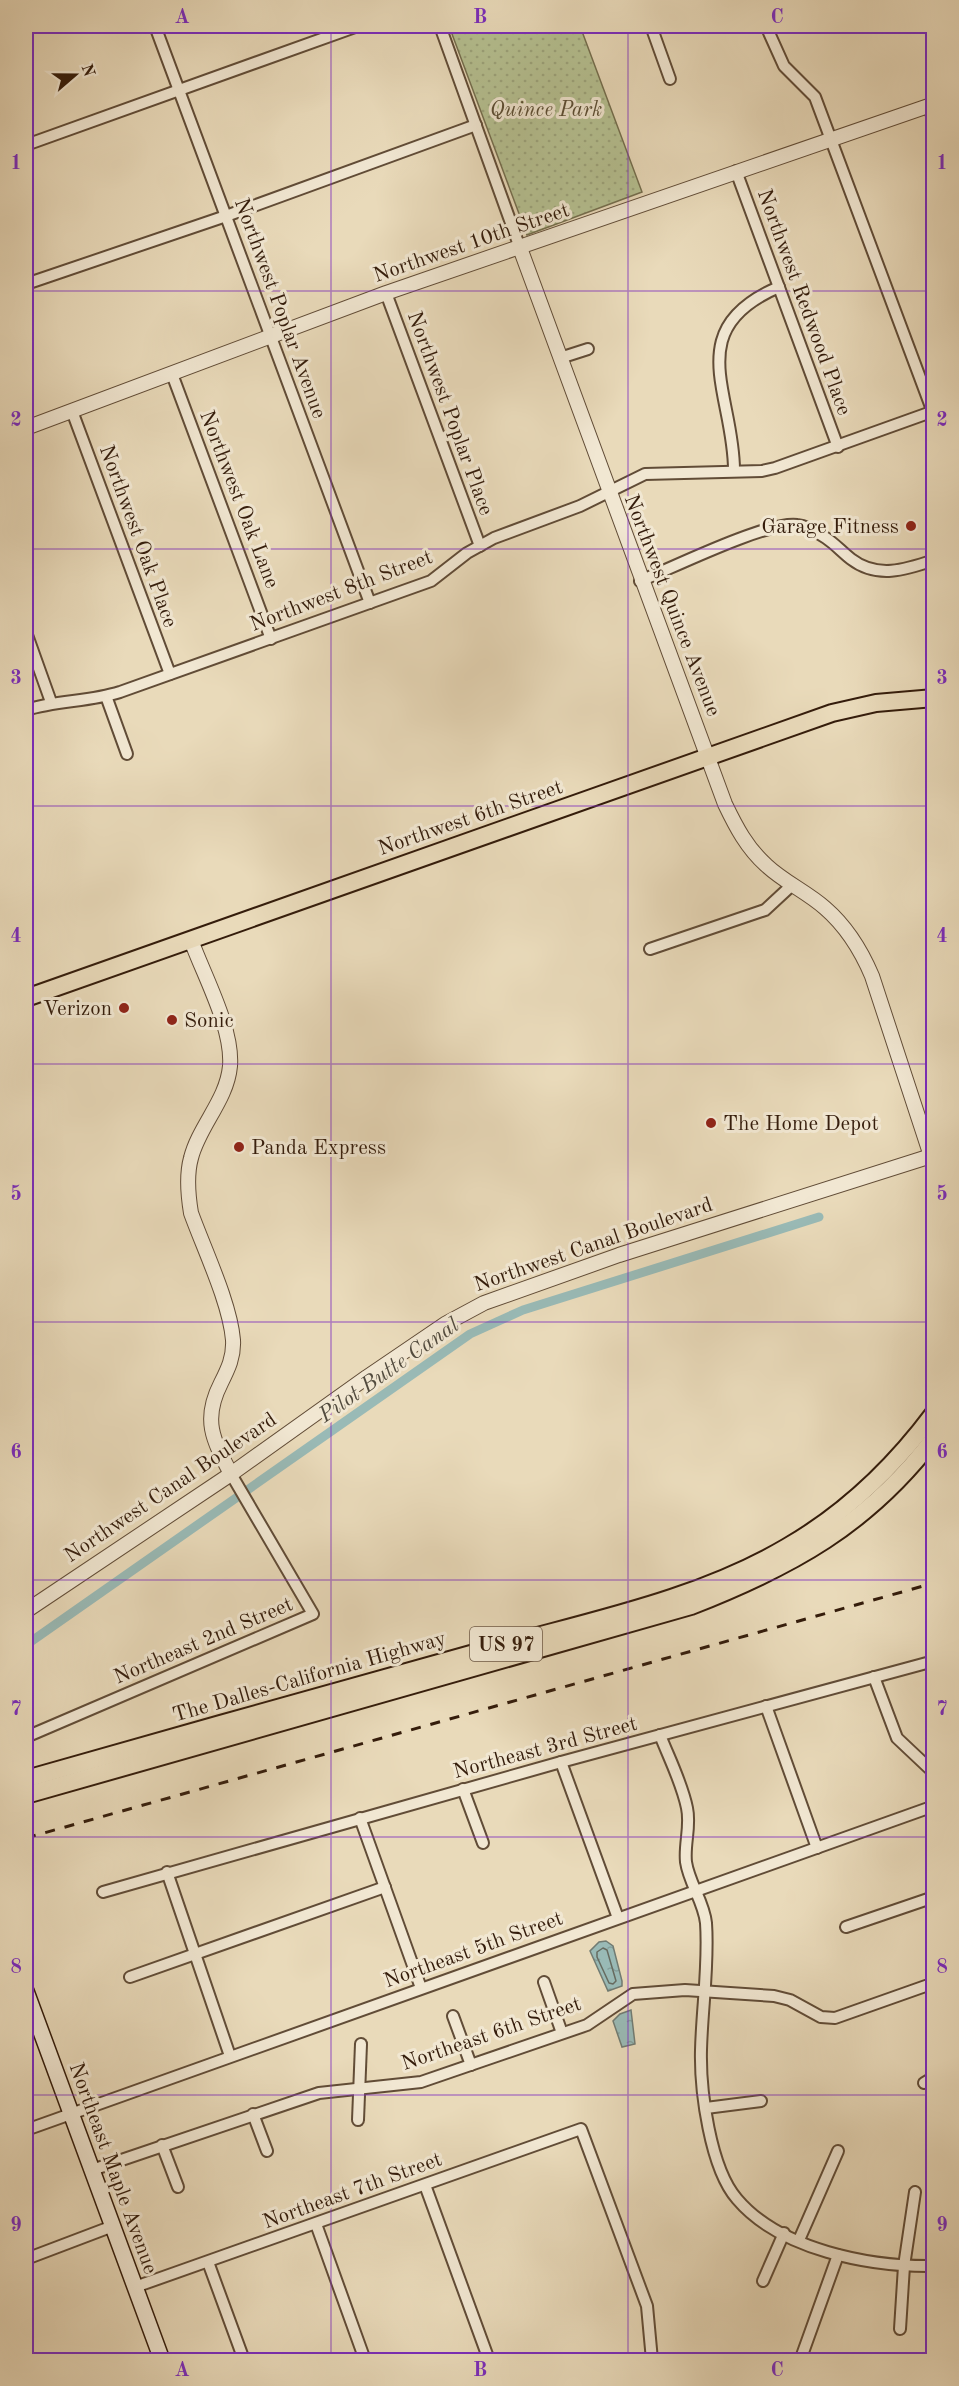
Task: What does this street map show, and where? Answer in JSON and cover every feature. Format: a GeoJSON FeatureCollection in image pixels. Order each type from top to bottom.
{"type":"FeatureCollection","features":[{"type":"Feature","properties":{"kind":"main road","name":"Northwest 6th Street"},"geometry":{"type":"LineString","coordinates":[[26,998],[832,712],[876,703],[933,698]]}},
{"type":"Feature","properties":{"kind":"main road","name":"The Dalles-California Highway"},"geometry":{"type":"LineString","coordinates":[[26,1779],[635,1608],[687,1592],[740,1571],[786,1548],[826,1523],[870,1487],[907,1449],[933,1413]]}},
{"type":"Feature","properties":{"kind":"main road","name":"The Dalles-California Highway"},"geometry":{"type":"LineString","coordinates":[[26,1795],[639,1623],[714,1598],[792,1563],[832,1537],[882,1497],[933,1438]]}},
{"type":"Feature","properties":{"kind":"main road","name":"Northeast Maple Avenue"},"geometry":{"type":"LineString","coordinates":[[26,1991],[162,2361]]}},
{"type":"Feature","properties":{"kind":"street","name":"Northwest Poplar Avenue"},"geometry":{"type":"LineString","coordinates":[[155,26],[370,603]]}},
{"type":"Feature","properties":{"kind":"street"},"geometry":{"type":"LineString","coordinates":[[26,145],[358,26]]}},
{"type":"Feature","properties":{"kind":"street","name":"Northwest Quince Avenue"},"geometry":{"type":"LineString","coordinates":[[440,26],[640,581],[737,828],[765,864],[825,908],[843,926],[862,954],[873,976],[932,1155]]}},
{"type":"Feature","properties":{"kind":"street"},"geometry":{"type":"LineString","coordinates":[[651,26],[670,79]]}},
{"type":"Feature","properties":{"kind":"street"},"geometry":{"type":"LineString","coordinates":[[766,26],[784,66],[815,97],[832,137],[933,413]]}},
{"type":"Feature","properties":{"kind":"street"},"geometry":{"type":"LineString","coordinates":[[931,105],[933,120]]}},
{"type":"Feature","properties":{"kind":"street","name":"Northwest 10th Street"},"geometry":{"type":"LineString","coordinates":[[26,428],[386,293],[832,137],[931,105]]}},
{"type":"Feature","properties":{"kind":"street"},"geometry":{"type":"LineString","coordinates":[[26,284],[226,216],[476,125]]}},
{"type":"Feature","properties":{"kind":"street","name":"Northwest Redwood Place"},"geometry":{"type":"LineString","coordinates":[[736,171],[838,447]]}},
{"type":"Feature","properties":{"kind":"street"},"geometry":{"type":"LineString","coordinates":[[734,470],[734,455],[720,384],[719,358],[725,333],[738,311],[755,297],[779,286]]}},
{"type":"Feature","properties":{"kind":"street","name":"Northwest Poplar Place"},"geometry":{"type":"LineString","coordinates":[[386,293],[480,546]]}},
{"type":"Feature","properties":{"kind":"street"},"geometry":{"type":"LineString","coordinates":[[560,358],[588,350]]}},
{"type":"Feature","properties":{"kind":"street","name":"Northwest Oak Lane"},"geometry":{"type":"LineString","coordinates":[[172,374],[271,639]]}},
{"type":"Feature","properties":{"kind":"street","name":"Northwest Oak Place"},"geometry":{"type":"LineString","coordinates":[[72,411],[170,674]]}},
{"type":"Feature","properties":{"kind":"street","name":"Northwest 8th Street"},"geometry":{"type":"LineString","coordinates":[[26,710],[51,702],[106,696],[431,581],[494,538],[580,506],[645,474],[775,468],[933,413]]}},
{"type":"Feature","properties":{"kind":"street"},"geometry":{"type":"LineString","coordinates":[[640,581],[736,541],[777,527],[796,525],[814,531],[869,570],[888,572],[905,570],[933,560]]}},
{"type":"Feature","properties":{"kind":"street"},"geometry":{"type":"LineString","coordinates":[[26,632],[51,702]]}},
{"type":"Feature","properties":{"kind":"street"},"geometry":{"type":"LineString","coordinates":[[106,696],[127,754]]}},
{"type":"Feature","properties":{"kind":"street"},"geometry":{"type":"LineString","coordinates":[[650,949],[765,910],[792,885]]}},
{"type":"Feature","properties":{"kind":"street"},"geometry":{"type":"LineString","coordinates":[[191,940],[224,1027],[230,1065],[221,1097],[191,1158],[188,1194],[191,1213],[231,1323],[233,1341],[230,1366],[214,1397],[210,1414],[212,1435],[232,1477]]}},
{"type":"Feature","properties":{"kind":"street","name":"Northwest Canal Boulevard"},"geometry":{"type":"LineString","coordinates":[[26,1611],[232,1477],[367,1377],[445,1324],[484,1303],[638,1249],[932,1155]]}},
{"type":"Feature","properties":{"kind":"street","name":"Northeast 2nd Street"},"geometry":{"type":"LineString","coordinates":[[26,1737],[313,1614],[232,1477]]}},
{"type":"Feature","properties":{"kind":"street","name":"Northeast 3rd Street"},"geometry":{"type":"LineString","coordinates":[[104,1892],[167,1872],[464,1789],[933,1661]]}},
{"type":"Feature","properties":{"kind":"street"},"geometry":{"type":"LineString","coordinates":[[874,1677],[897,1738],[932,1771],[933,1777]]}},
{"type":"Feature","properties":{"kind":"street"},"geometry":{"type":"LineString","coordinates":[[766,1706],[817,1848]]}},
{"type":"Feature","properties":{"kind":"street"},"geometry":{"type":"LineString","coordinates":[[660,1735],[687,1807],[686,1863],[706,1919],[701,2052],[706,2108],[713,2146],[727,2184],[737,2199],[748,2209],[784,2233],[799,2240],[864,2262],[933,2266]]}},
{"type":"Feature","properties":{"kind":"street"},"geometry":{"type":"LineString","coordinates":[[561,1762],[618,1918]]}},
{"type":"Feature","properties":{"kind":"street"},"geometry":{"type":"LineString","coordinates":[[464,1789],[483,1843]]}},
{"type":"Feature","properties":{"kind":"street","name":"Northeast 5th Street"},"geometry":{"type":"LineString","coordinates":[[26,2130],[71,2112],[933,1806]]}},
{"type":"Feature","properties":{"kind":"street"},"geometry":{"type":"LineString","coordinates":[[360,1818],[421,1988]]}},
{"type":"Feature","properties":{"kind":"street"},"geometry":{"type":"LineString","coordinates":[[167,1872],[230,2056]]}},
{"type":"Feature","properties":{"kind":"street"},"geometry":{"type":"LineString","coordinates":[[129,1977],[385,1887]]}},
{"type":"Feature","properties":{"kind":"street"},"geometry":{"type":"LineString","coordinates":[[846,1927],[933,1897]]}},
{"type":"Feature","properties":{"kind":"street"},"geometry":{"type":"LineString","coordinates":[[544,1982],[562,2033]]}},
{"type":"Feature","properties":{"kind":"street","name":"Northeast 6th Street"},"geometry":{"type":"LineString","coordinates":[[92,2170],[320,2092],[421,2082],[586,2025],[633,1994],[685,1990],[782,1998],[821,2018],[835,2018],[933,1983]]}},
{"type":"Feature","properties":{"kind":"street"},"geometry":{"type":"LineString","coordinates":[[453,2016],[471,2065]]}},
{"type":"Feature","properties":{"kind":"street"},"geometry":{"type":"LineString","coordinates":[[358,2120],[361,2044]]}},
{"type":"Feature","properties":{"kind":"street"},"geometry":{"type":"LineString","coordinates":[[706,2108],[761,2101]]}},
{"type":"Feature","properties":{"kind":"street"},"geometry":{"type":"LineString","coordinates":[[253,2114],[267,2151]]}},
{"type":"Feature","properties":{"kind":"street","name":"Northeast 7th Street"},"geometry":{"type":"LineString","coordinates":[[135,2287],[581,2129],[647,2306],[652,2361]]}},
{"type":"Feature","properties":{"kind":"street"},"geometry":{"type":"LineString","coordinates":[[162,2145],[178,2187]]}},
{"type":"Feature","properties":{"kind":"street"},"geometry":{"type":"LineString","coordinates":[[799,2240],[838,2151]]}},
{"type":"Feature","properties":{"kind":"street"},"geometry":{"type":"LineString","coordinates":[[425,2185],[489,2361]]}},
{"type":"Feature","properties":{"kind":"street"},"geometry":{"type":"LineString","coordinates":[[900,2329],[904,2266],[915,2192]]}},
{"type":"Feature","properties":{"kind":"street"},"geometry":{"type":"LineString","coordinates":[[315,2224],[365,2361]]}},
{"type":"Feature","properties":{"kind":"street"},"geometry":{"type":"LineString","coordinates":[[26,2259],[113,2226]]}},
{"type":"Feature","properties":{"kind":"street"},"geometry":{"type":"LineString","coordinates":[[763,2281],[784,2233]]}},
{"type":"Feature","properties":{"kind":"street"},"geometry":{"type":"LineString","coordinates":[[801,2358],[838,2255]]}},
{"type":"Feature","properties":{"kind":"street"},"geometry":{"type":"LineString","coordinates":[[208,2262],[244,2361]]}},
{"type":"Feature","properties":{"kind":"green space","name":"Quince Park"},"geometry":{"type":"Polygon","coordinates":[[[449,26],[580,26],[642,192],[527,235],[449,26]]]}},
{"type":"Feature","properties":{"kind":"water"},"geometry":{"type":"Polygon","coordinates":[[[606,1941],[613,1946],[622,1981],[622,1986],[608,1991],[590,1951],[599,1942],[606,1941]]]}},
{"type":"Feature","properties":{"kind":"water"},"geometry":{"type":"Polygon","coordinates":[[[631,2010],[635,2044],[622,2047],[613,2021],[620,2014],[631,2010]]]}},
{"type":"Feature","properties":{"kind":"waterway","name":"Pilot Butte Canal"},"geometry":{"type":"LineString","coordinates":[[26,1645],[470,1334],[523,1310],[819,1217]]}},
{"type":"Feature","properties":{"kind":"railway"},"geometry":{"type":"LineString","coordinates":[[26,1838],[934,1583]]}},
{"type":"Feature","properties":{"kind":"place","name":"Garage Fitness"},"geometry":{"type":"Point","coordinates":[911,526]}},
{"type":"Feature","properties":{"kind":"place","name":"Verizon"},"geometry":{"type":"Point","coordinates":[124,1008]}},
{"type":"Feature","properties":{"kind":"place","name":"Sonic"},"geometry":{"type":"Point","coordinates":[172,1020]}},
{"type":"Feature","properties":{"kind":"place","name":"The Home Depot"},"geometry":{"type":"Point","coordinates":[711,1123]}},
{"type":"Feature","properties":{"kind":"place","name":"Panda Express"},"geometry":{"type":"Point","coordinates":[239,1147]}}]}
